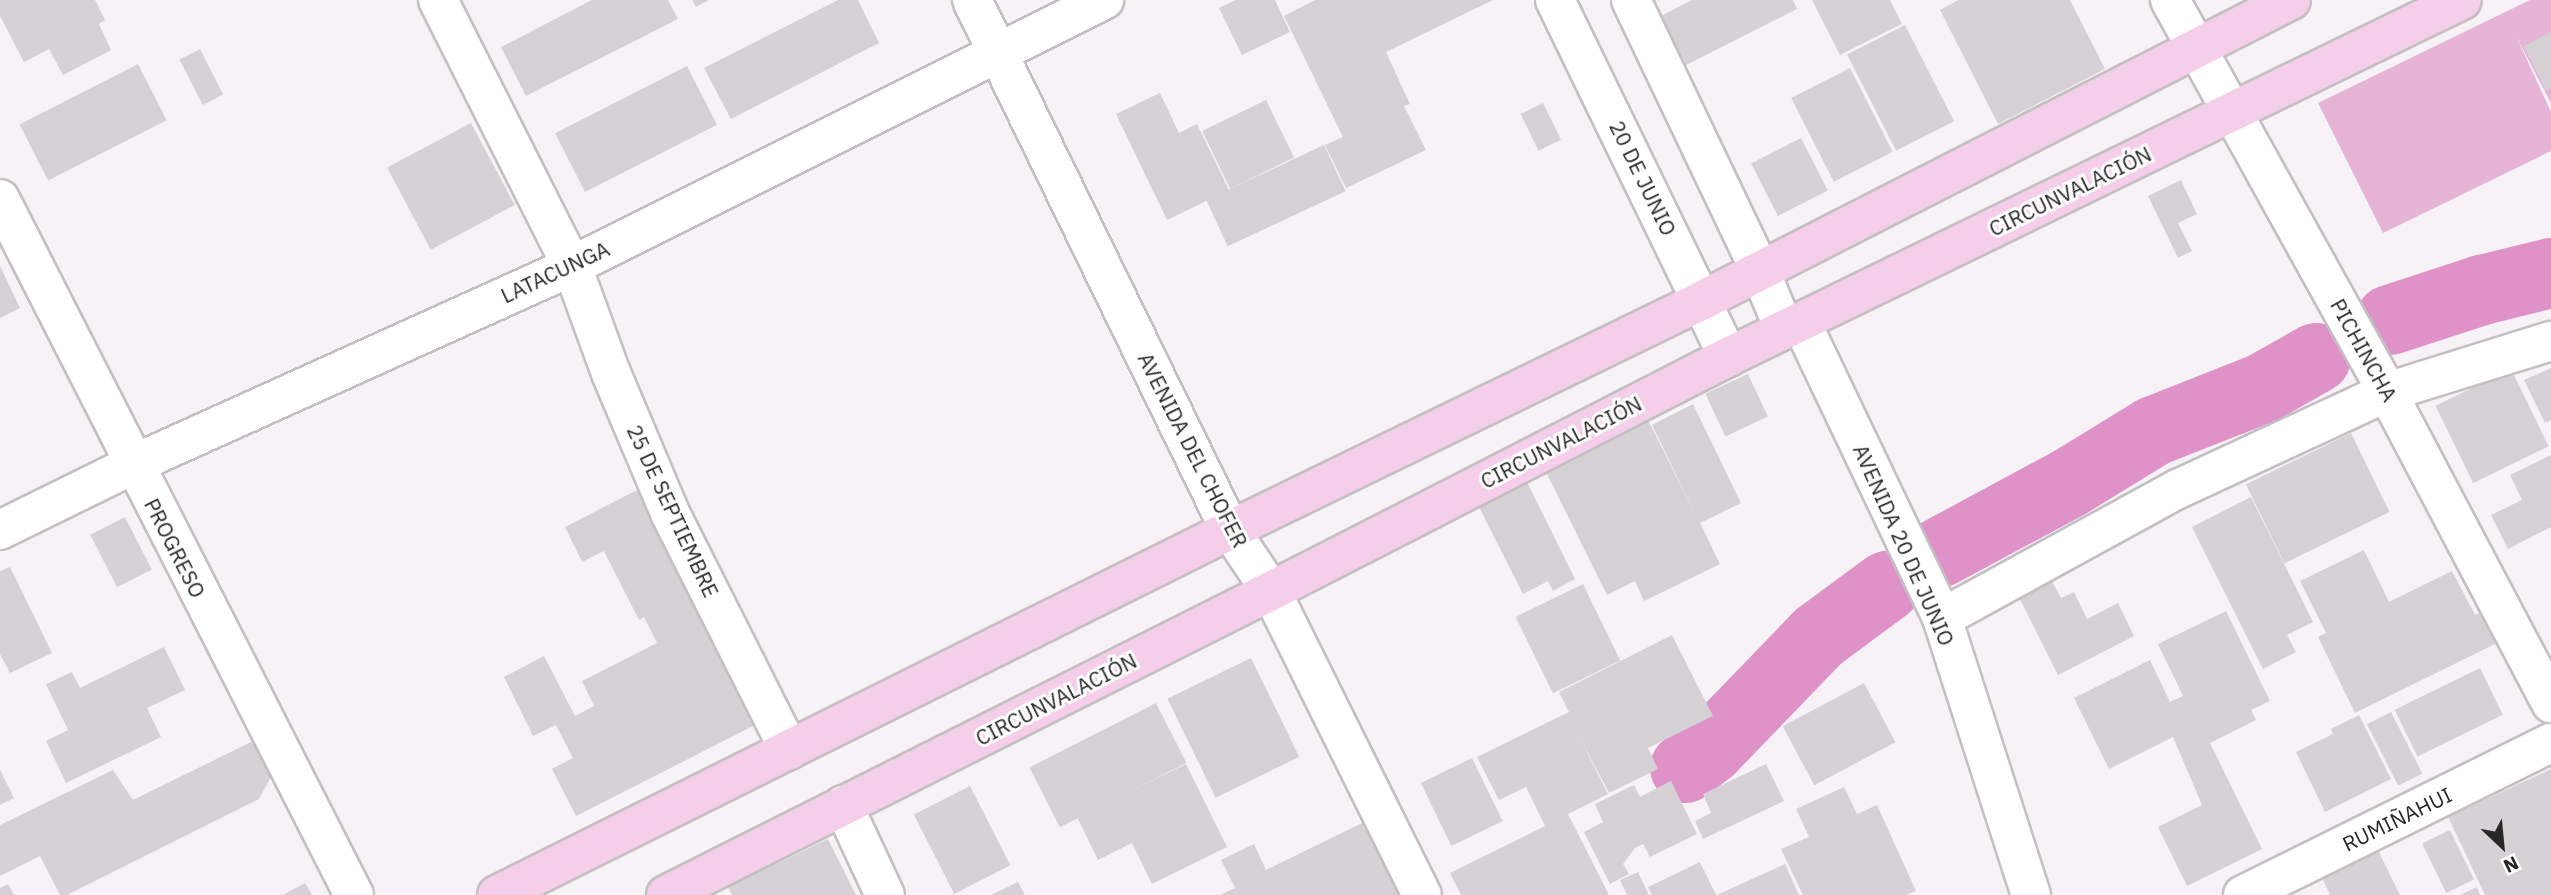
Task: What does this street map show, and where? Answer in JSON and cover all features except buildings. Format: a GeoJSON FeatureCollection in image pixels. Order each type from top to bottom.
{"type":"FeatureCollection","features":[{"type":"Feature","properties":{"kind":"main road"},"geometry":{"type":"LineString","coordinates":[[497,895],[1230,530],[1703,300],[2291,0]]}},
{"type":"Feature","properties":{"kind":"main road","name":"CIRCUNVALACIÓN"},"geometry":{"type":"LineString","coordinates":[[666,895],[1271,591],[1728,356],[2462,0]]}},
{"type":"Feature","properties":{"kind":"street","name":"25 DE SEPTIEMBRE"},"geometry":{"type":"LineString","coordinates":[[439,0],[572,266],[611,373],[670,513],[789,750]]}},
{"type":"Feature","properties":{"kind":"street","name":"AVENIDA DEL CHOFER"},"geometry":{"type":"LineString","coordinates":[[972,0],[1230,530],[1271,591],[1422,895]]}},
{"type":"Feature","properties":{"kind":"street","name":"LATACUNGA"},"geometry":{"type":"LineString","coordinates":[[0,530],[132,465],[572,266],[1104,0]]}},
{"type":"Feature","properties":{"kind":"street","name":"20 DE JUNIO"},"geometry":{"type":"LineString","coordinates":[[1555,0],[1728,356]]}},
{"type":"Feature","properties":{"kind":"street"},"geometry":{"type":"LineString","coordinates":[[1631,0],[1760,271],[1792,325]]}},
{"type":"Feature","properties":{"kind":"street","name":"PICHINCHA"},"geometry":{"type":"LineString","coordinates":[[2170,0],[2387,392],[2551,703]]}},
{"type":"Feature","properties":{"kind":"street","name":"PROGRESO"},"geometry":{"type":"LineString","coordinates":[[0,199],[132,465],[354,895]]}},
{"type":"Feature","properties":{"kind":"street","name":"AVENIDA 20 DE JUNIO"},"geometry":{"type":"LineString","coordinates":[[1792,325],[1942,618],[2031,895]]}},
{"type":"Feature","properties":{"kind":"street"},"geometry":{"type":"LineString","coordinates":[[1942,618],[2178,489],[2387,392],[2551,341]]}},
{"type":"Feature","properties":{"kind":"street","name":"RUMIÑAHUI"},"geometry":{"type":"LineString","coordinates":[[2243,895],[2551,743]]}},
{"type":"Feature","properties":{"kind":"street"},"geometry":{"type":"LineString","coordinates":[[843,805],[886,895]]}},
{"type":"Feature","properties":{"kind":"shaded area"},"geometry":{"type":"Polygon","coordinates":[[[2530,0],[2551,0],[2551,103],[2516,36],[2551,112],[2551,151],[2383,233],[2318,103],[2530,0]]]}},
{"type":"Feature","properties":{"kind":"waterway"},"geometry":{"type":"LineString","coordinates":[[2390,320],[2482,290],[2551,273]]}},
{"type":"Feature","properties":{"kind":"waterway"},"geometry":{"type":"LineString","coordinates":[[1939,553],[2069,483],[2154,431],[2263,388],[2316,358]]}},
{"type":"Feature","properties":{"kind":"waterway"},"geometry":{"type":"LineString","coordinates":[[1685,768],[1710,749],[1818,637],[1887,586]]}}]}
